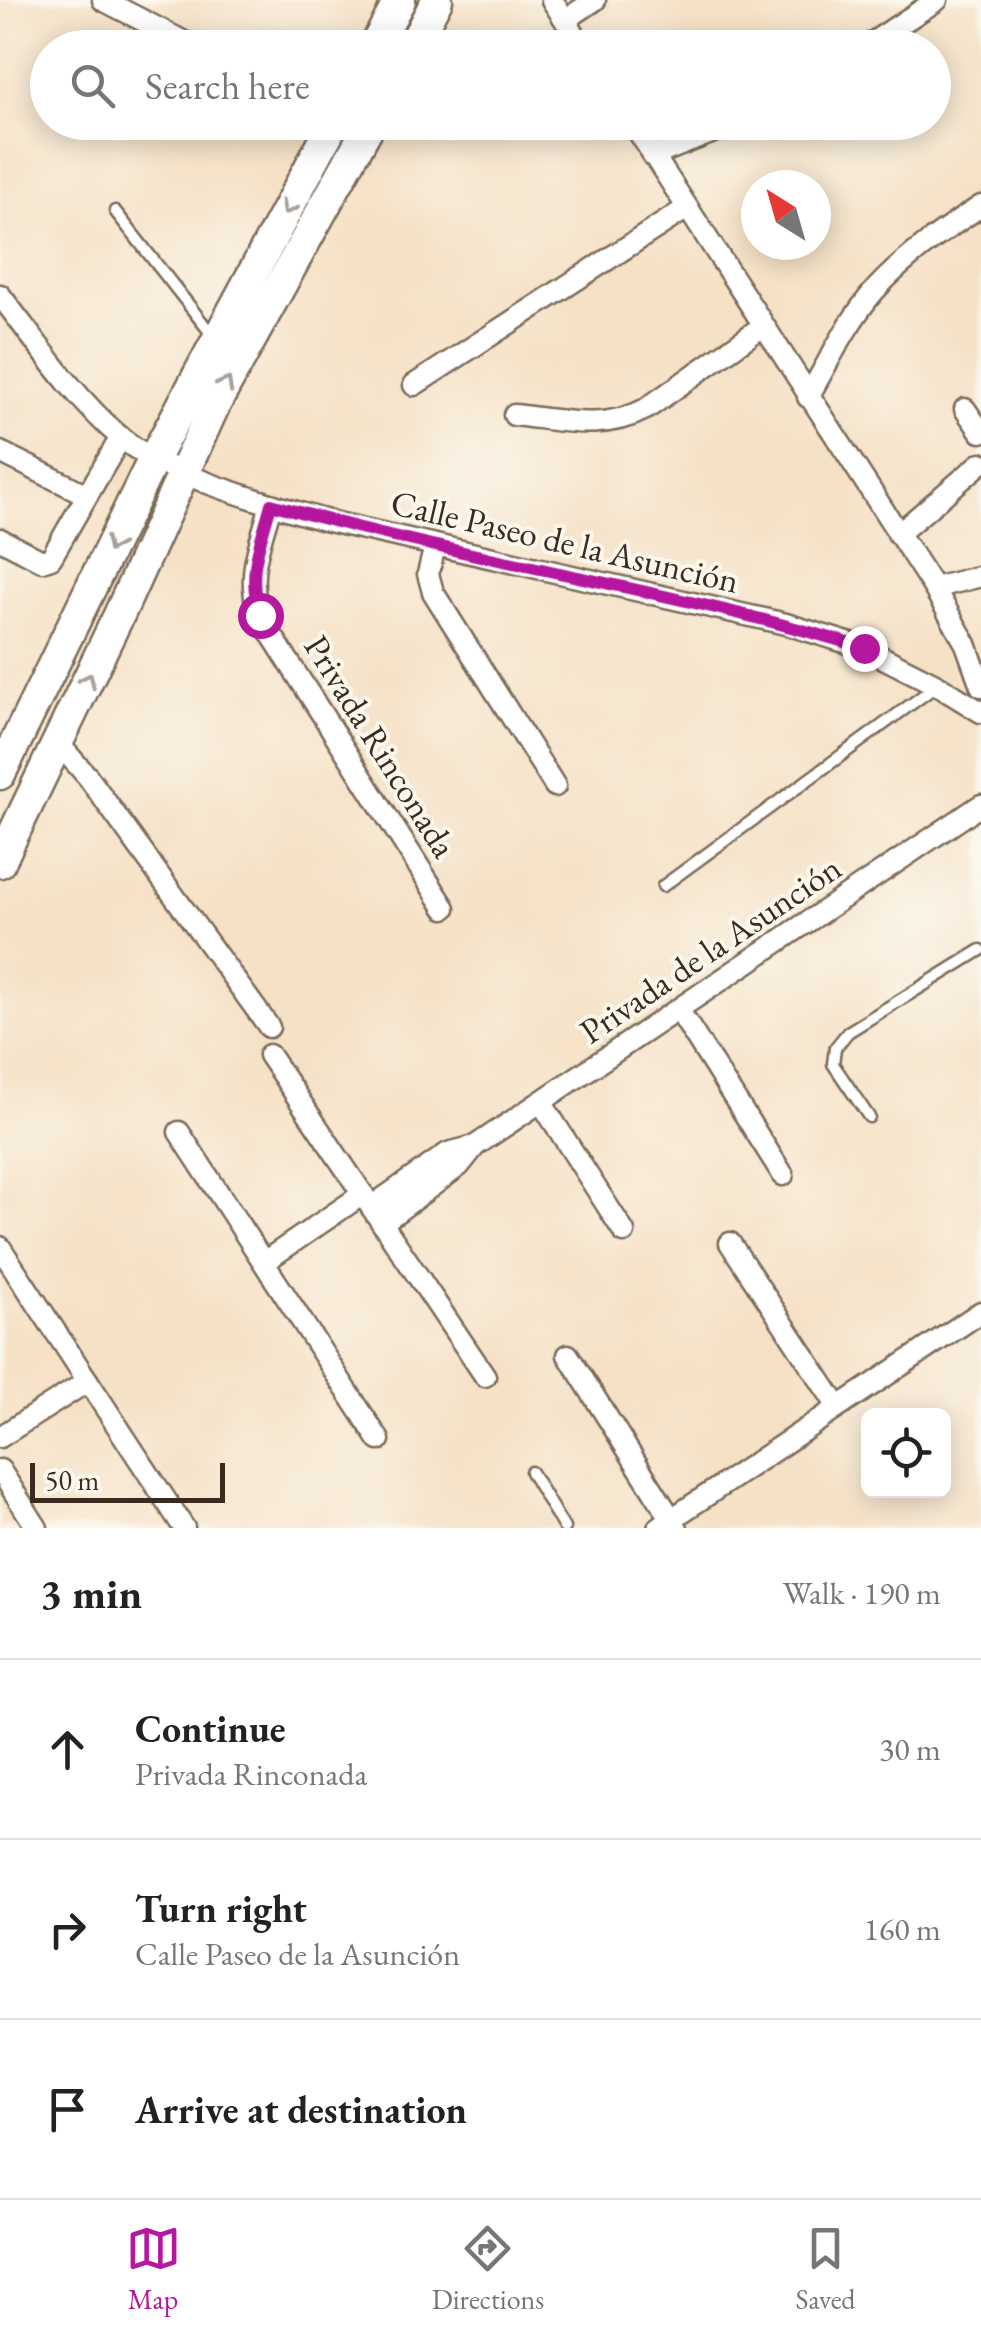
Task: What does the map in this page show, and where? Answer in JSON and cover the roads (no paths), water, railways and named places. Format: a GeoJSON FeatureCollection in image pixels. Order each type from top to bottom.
{"type":"FeatureCollection","features":[{"type":"Feature","properties":{"kind":"main road"},"geometry":{"type":"LineString","coordinates":[[384,30],[400,0]]}},
{"type":"Feature","properties":{"kind":"main road"},"geometry":{"type":"LineString","coordinates":[[422,30],[438,0]]}},
{"type":"Feature","properties":{"kind":"main road"},"geometry":{"type":"LineString","coordinates":[[0,774],[154,458],[324,140]]}},
{"type":"Feature","properties":{"kind":"main road"},"geometry":{"type":"LineString","coordinates":[[0,862],[214,406],[360,140]]}},
{"type":"Feature","properties":{"kind":"street"},"geometry":{"type":"LineString","coordinates":[[103,0],[161,30]]}},
{"type":"Feature","properties":{"kind":"street"},"geometry":{"type":"LineString","coordinates":[[552,0],[571,30]]}},
{"type":"Feature","properties":{"kind":"street"},"geometry":{"type":"LineString","coordinates":[[564,20],[594,0]]}},
{"type":"Feature","properties":{"kind":"street"},"geometry":{"type":"LineString","coordinates":[[891,30],[937,0]]}},
{"type":"Feature","properties":{"kind":"street"},"geometry":{"type":"LineString","coordinates":[[643,140],[934,588],[966,644],[981,686]]}},
{"type":"Feature","properties":{"kind":"street"},"geometry":{"type":"LineString","coordinates":[[653,156],[693,140]]}},
{"type":"Feature","properties":{"kind":"street"},"geometry":{"type":"LineString","coordinates":[[808,397],[848,327],[874,291],[916,252],[981,206]]}},
{"type":"Feature","properties":{"kind":"street"},"geometry":{"type":"LineString","coordinates":[[414,385],[687,208]]}},
{"type":"Feature","properties":{"kind":"street"},"geometry":{"type":"LineString","coordinates":[[0,295],[83,400],[121,438],[183,471]]}},
{"type":"Feature","properties":{"kind":"street"},"geometry":{"type":"LineString","coordinates":[[514,415],[604,425],[626,420],[763,326]]}},
{"type":"Feature","properties":{"kind":"street"},"geometry":{"type":"LineString","coordinates":[[966,410],[981,432]]}},
{"type":"Feature","properties":{"kind":"street"},"geometry":{"type":"LineString","coordinates":[[0,539],[47,561],[121,438]]}},
{"type":"Feature","properties":{"kind":"street"},"geometry":{"type":"LineString","coordinates":[[0,452],[87,495]]}},
{"type":"Feature","properties":{"kind":"street"},"geometry":{"type":"LineString","coordinates":[[898,534],[981,463]]}},
{"type":"Feature","properties":{"kind":"street","name":"Calle Paseo de la Asunción"},"geometry":{"type":"LineString","coordinates":[[183,471],[271,504],[434,546],[786,624],[864,648],[938,685],[981,712]]}},
{"type":"Feature","properties":{"kind":"street","name":"Privada Rinconada"},"geometry":{"type":"LineString","coordinates":[[271,504],[254,566],[252,590],[260,615],[444,908]]}},
{"type":"Feature","properties":{"kind":"street"},"geometry":{"type":"LineString","coordinates":[[434,546],[428,574],[433,592],[555,786]]}},
{"type":"Feature","properties":{"kind":"street"},"geometry":{"type":"LineString","coordinates":[[934,588],[981,576]]}},
{"type":"Feature","properties":{"kind":"street"},"geometry":{"type":"LineString","coordinates":[[58,743],[88,777],[269,1026]]}},
{"type":"Feature","properties":{"kind":"street","name":"Privada de la Asunción"},"geometry":{"type":"LineString","coordinates":[[264,1262],[459,1166],[475,1146],[981,805]]}},
{"type":"Feature","properties":{"kind":"street"},"geometry":{"type":"LineString","coordinates":[[678,1009],[782,1176]]}},
{"type":"Feature","properties":{"kind":"street"},"geometry":{"type":"LineString","coordinates":[[268,1056],[485,1376]]}},
{"type":"Feature","properties":{"kind":"street"},"geometry":{"type":"LineString","coordinates":[[540,1102],[624,1232]]}},
{"type":"Feature","properties":{"kind":"street"},"geometry":{"type":"LineString","coordinates":[[179,1132],[379,1440]]}},
{"type":"Feature","properties":{"kind":"street"},"geometry":{"type":"LineString","coordinates":[[730,1243],[838,1407]]}},
{"type":"Feature","properties":{"kind":"street"},"geometry":{"type":"LineString","coordinates":[[0,1247],[184,1528]]}},
{"type":"Feature","properties":{"kind":"street"},"geometry":{"type":"LineString","coordinates":[[568,1355],[669,1525],[981,1312]]}},
{"type":"Feature","properties":{"kind":"street"},"geometry":{"type":"LineString","coordinates":[[0,1438],[88,1381]]}},
{"type":"Feature","properties":{"kind":"street"},"geometry":{"type":"LineString","coordinates":[[0,1470],[37,1528]]}},
{"type":"Feature","properties":{"kind":"lane"},"geometry":{"type":"LineString","coordinates":[[115,211],[217,341]]}},
{"type":"Feature","properties":{"kind":"lane"},"geometry":{"type":"LineString","coordinates":[[663,886],[938,685]]}},
{"type":"Feature","properties":{"kind":"lane"},"geometry":{"type":"LineString","coordinates":[[869,1117],[833,1064],[835,1048],[848,1032],[981,950]]}},
{"type":"Feature","properties":{"kind":"lane"},"geometry":{"type":"LineString","coordinates":[[530,1472],[564,1528]]}}]}
